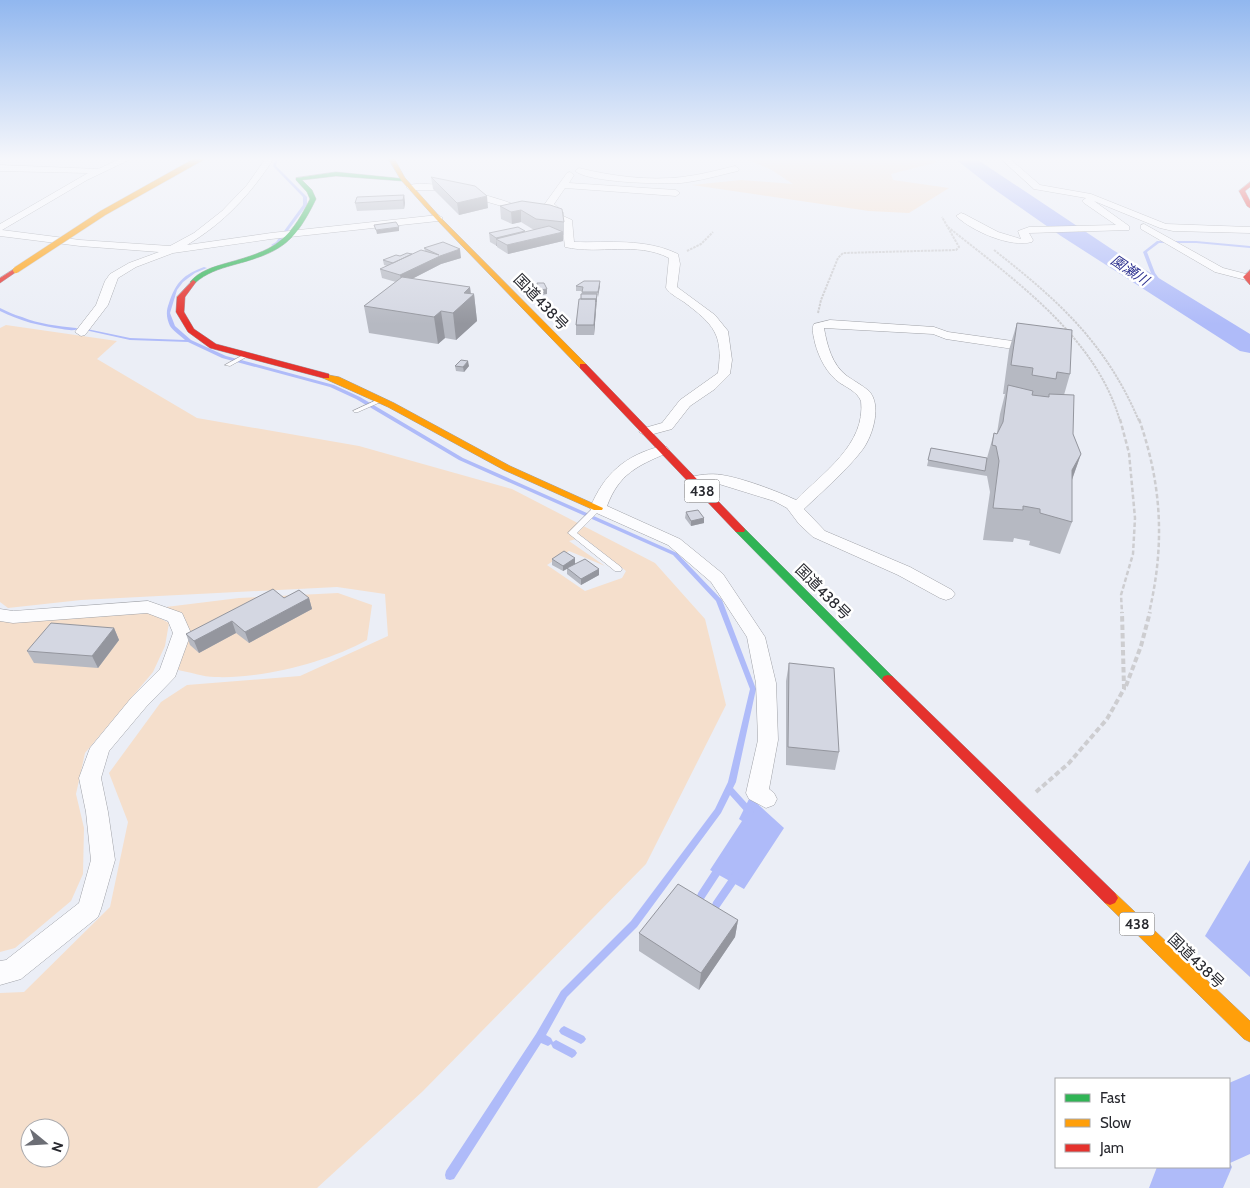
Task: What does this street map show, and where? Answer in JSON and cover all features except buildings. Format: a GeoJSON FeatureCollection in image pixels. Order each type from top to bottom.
{"type":"FeatureCollection","features":[{"type":"Feature","properties":{"kind":"main road"},"geometry":{"type":"LineString","coordinates":[[5,274],[93,213]]}},
{"type":"Feature","properties":{"kind":"main road"},"geometry":{"type":"LineString","coordinates":[[5,274],[102,213]]}},
{"type":"Feature","properties":{"kind":"main road"},"geometry":{"type":"LineString","coordinates":[[305,213],[294,234],[285,243],[254,258],[210,270],[198,276],[181,297],[180,312],[191,330],[213,346],[336,379],[381,400],[507,468],[596,510]]}},
{"type":"Feature","properties":{"kind":"main road","name":"国道438号"},"geometry":{"type":"LineString","coordinates":[[434,213],[692,481],[1020,812],[1250,1033]]}},
{"type":"Feature","properties":{"kind":"street"},"geometry":{"type":"LineString","coordinates":[[0,228],[24,213]]}},
{"type":"Feature","properties":{"kind":"street"},"geometry":{"type":"LineString","coordinates":[[81,332],[99,309],[114,277],[128,268],[191,240],[224,213]]}},
{"type":"Feature","properties":{"kind":"street"},"geometry":{"type":"LineString","coordinates":[[535,213],[558,216],[567,220],[569,244],[639,247],[672,254],[675,261],[671,276],[671,288],[711,317],[722,331],[726,360],[724,374],[685,403],[667,426],[646,432]]}},
{"type":"Feature","properties":{"kind":"street"},"geometry":{"type":"LineString","coordinates":[[961,216],[1012,242],[1025,242],[1028,240],[1023,231],[1039,229],[1126,228],[1105,213]]}},
{"type":"Feature","properties":{"kind":"street"},"geometry":{"type":"LineString","coordinates":[[1119,213],[1219,270],[1249,278]]}},
{"type":"Feature","properties":{"kind":"street"},"geometry":{"type":"LineString","coordinates":[[1132,213],[1173,228],[1250,230]]}},
{"type":"Feature","properties":{"kind":"street"},"geometry":{"type":"LineString","coordinates":[[0,233],[80,244],[170,250],[272,236],[438,218]]}},
{"type":"Feature","properties":{"kind":"street"},"geometry":{"type":"LineString","coordinates":[[796,509],[857,447],[863,436],[870,404],[867,397],[836,374],[830,365],[820,338],[818,326],[830,324],[934,331],[946,336],[1044,350]]}},
{"type":"Feature","properties":{"kind":"street"},"geometry":{"type":"LineString","coordinates":[[662,450],[642,458],[613,477],[604,491],[596,510],[652,531],[674,542],[717,578],[756,637],[766,683],[768,740],[756,793],[766,799]]}},
{"type":"Feature","properties":{"kind":"street"},"geometry":{"type":"LineString","coordinates":[[692,481],[720,479],[779,498],[793,505],[819,534],[904,571],[946,594]]}},
{"type":"Feature","properties":{"kind":"street"},"geometry":{"type":"LineString","coordinates":[[0,614],[13,617],[148,607],[176,617],[182,633],[168,672],[100,748],[90,778],[97,812],[103,860],[89,909],[12,971],[0,973]]}},
{"type":"Feature","properties":{"kind":"lane"},"geometry":{"type":"LineString","coordinates":[[228,365],[247,355]]}},
{"type":"Feature","properties":{"kind":"lane"},"geometry":{"type":"LineString","coordinates":[[356,411],[381,400]]}},
{"type":"Feature","properties":{"kind":"lane"},"geometry":{"type":"LineString","coordinates":[[596,510],[572,532],[618,569]]}},
{"type":"Feature","properties":{"kind":"path"},"geometry":{"type":"LineString","coordinates":[[818,326],[821,300],[838,258],[843,253],[956,250],[959,247],[942,217]]}},
{"type":"Feature","properties":{"kind":"path"},"geometry":{"type":"LineString","coordinates":[[948,227],[1016,281],[1052,314],[1088,355],[1116,407],[1129,452],[1135,518],[1133,554],[1122,594],[1124,689]]}},
{"type":"Feature","properties":{"kind":"path"},"geometry":{"type":"LineString","coordinates":[[672,254],[689,250],[701,244],[713,232]]}},
{"type":"Feature","properties":{"kind":"path"},"geometry":{"type":"LineString","coordinates":[[988,245],[1047,292],[1096,344],[1137,412],[1151,452],[1160,507],[1160,556],[1145,634],[1124,689],[1107,719],[1069,763],[1020,812]]}},
{"type":"Feature","properties":{"kind":"shaded area"},"geometry":{"type":"Polygon","coordinates":[[[6,325],[117,341],[97,359],[197,418],[359,446],[512,489],[655,563],[705,619],[726,705],[646,864],[423,1091],[317,1188],[0,1188],[0,993],[24,992],[110,907],[128,822],[109,773],[161,702],[187,685],[300,676],[388,636],[385,594],[337,587],[81,600],[8,608],[0,602],[0,328],[6,325]],[[583,537],[569,541],[605,566],[569,551],[547,565],[585,591],[622,578],[626,571],[583,537]]]}},
{"type":"Feature","properties":{"kind":"shaded area"},"geometry":{"type":"Polygon","coordinates":[[[338,593],[372,605],[367,640],[314,662],[273,672],[233,677],[210,677],[178,670],[190,633],[183,615],[166,607],[239,598],[338,593]]]}},
{"type":"Feature","properties":{"kind":"shaded area"},"geometry":{"type":"Polygon","coordinates":[[[146,611],[169,623],[165,646],[153,672],[85,753],[76,794],[84,828],[83,874],[71,901],[15,948],[0,952],[0,621],[146,611]]]}},
{"type":"Feature","properties":{"kind":"water"},"geometry":{"type":"Polygon","coordinates":[[[750,797],[784,828],[744,889],[710,870],[742,821],[739,819],[750,797]]]}},
{"type":"Feature","properties":{"kind":"water"},"geometry":{"type":"Polygon","coordinates":[[[1250,860],[1250,977],[1205,936],[1250,860]]]}},
{"type":"Feature","properties":{"kind":"waterway"},"geometry":{"type":"LineString","coordinates":[[273,245],[277,243],[299,213]]}},
{"type":"Feature","properties":{"kind":"waterway","name":"園瀬川"},"geometry":{"type":"LineString","coordinates":[[1043,213],[1105,255],[1250,345]]}},
{"type":"Feature","properties":{"kind":"waterway"},"geometry":{"type":"LineString","coordinates":[[1171,298],[1153,273],[1145,252],[1158,242],[1196,242],[1250,247]]}},
{"type":"Feature","properties":{"kind":"waterway"},"geometry":{"type":"LineString","coordinates":[[189,341],[173,327],[168,313],[175,290],[182,281],[194,272],[205,268]]}},
{"type":"Feature","properties":{"kind":"waterway"},"geometry":{"type":"LineString","coordinates":[[0,309],[36,323],[76,329]]}},
{"type":"Feature","properties":{"kind":"waterway"},"geometry":{"type":"LineString","coordinates":[[87,330],[130,339],[189,341]]}},
{"type":"Feature","properties":{"kind":"waterway"},"geometry":{"type":"LineString","coordinates":[[189,341],[224,357],[332,386],[358,398],[461,459],[675,554],[719,600],[753,689],[732,782],[718,811],[634,924],[564,994],[539,1037]]}},
{"type":"Feature","properties":{"kind":"waterway"},"geometry":{"type":"LineString","coordinates":[[729,789],[750,812]]}},
{"type":"Feature","properties":{"kind":"waterway"},"geometry":{"type":"LineString","coordinates":[[701,896],[720,867]]}},
{"type":"Feature","properties":{"kind":"waterway"},"geometry":{"type":"LineString","coordinates":[[716,905],[736,876]]}},
{"type":"Feature","properties":{"kind":"waterway"},"geometry":{"type":"LineString","coordinates":[[564,1031],[581,1039]]}},
{"type":"Feature","properties":{"kind":"waterway"},"geometry":{"type":"LineString","coordinates":[[450,1175],[539,1037]]}},
{"type":"Feature","properties":{"kind":"waterway"},"geometry":{"type":"LineString","coordinates":[[539,1037],[548,1041]]}},
{"type":"Feature","properties":{"kind":"waterway"},"geometry":{"type":"LineString","coordinates":[[556,1045],[572,1053]]}},
{"type":"Feature","properties":{"kind":"waterway","name":"園瀬川"},"geometry":{"type":"LineString","coordinates":[[1230,1130],[1250,1106]]}},
{"type":"Feature","properties":{"kind":"waterway","name":"園瀬川"},"geometry":{"type":"LineString","coordinates":[[1182,1188],[1198,1168]]}},
{"type":"Feature","properties":{"kind":"traffic: fast"},"geometry":{"type":"LineString","coordinates":[[193,282],[208,271],[246,260],[274,248],[290,237],[305,213]]}},
{"type":"Feature","properties":{"kind":"traffic: fast"},"geometry":{"type":"LineString","coordinates":[[740,530],[888,679]]}},
{"type":"Feature","properties":{"kind":"traffic: slow"},"geometry":{"type":"LineString","coordinates":[[16,270],[102,213]]}},
{"type":"Feature","properties":{"kind":"traffic: slow"},"geometry":{"type":"LineString","coordinates":[[434,213],[583,366]]}},
{"type":"Feature","properties":{"kind":"traffic: slow"},"geometry":{"type":"LineString","coordinates":[[326,376],[391,405],[507,468],[598,508]]}},
{"type":"Feature","properties":{"kind":"traffic: slow"},"geometry":{"type":"LineString","coordinates":[[1110,898],[1250,1033]]}},
{"type":"Feature","properties":{"kind":"traffic: jam"},"geometry":{"type":"LineString","coordinates":[[0,281],[16,270]]}},
{"type":"Feature","properties":{"kind":"traffic: jam"},"geometry":{"type":"LineString","coordinates":[[1250,272],[1246,277],[1250,283]]}},
{"type":"Feature","properties":{"kind":"traffic: jam"},"geometry":{"type":"LineString","coordinates":[[193,282],[181,297],[180,312],[191,330],[213,346],[326,376]]}},
{"type":"Feature","properties":{"kind":"traffic: jam"},"geometry":{"type":"LineString","coordinates":[[583,366],[740,530]]}},
{"type":"Feature","properties":{"kind":"traffic: jam"},"geometry":{"type":"LineString","coordinates":[[888,679],[1110,898]]}}]}
